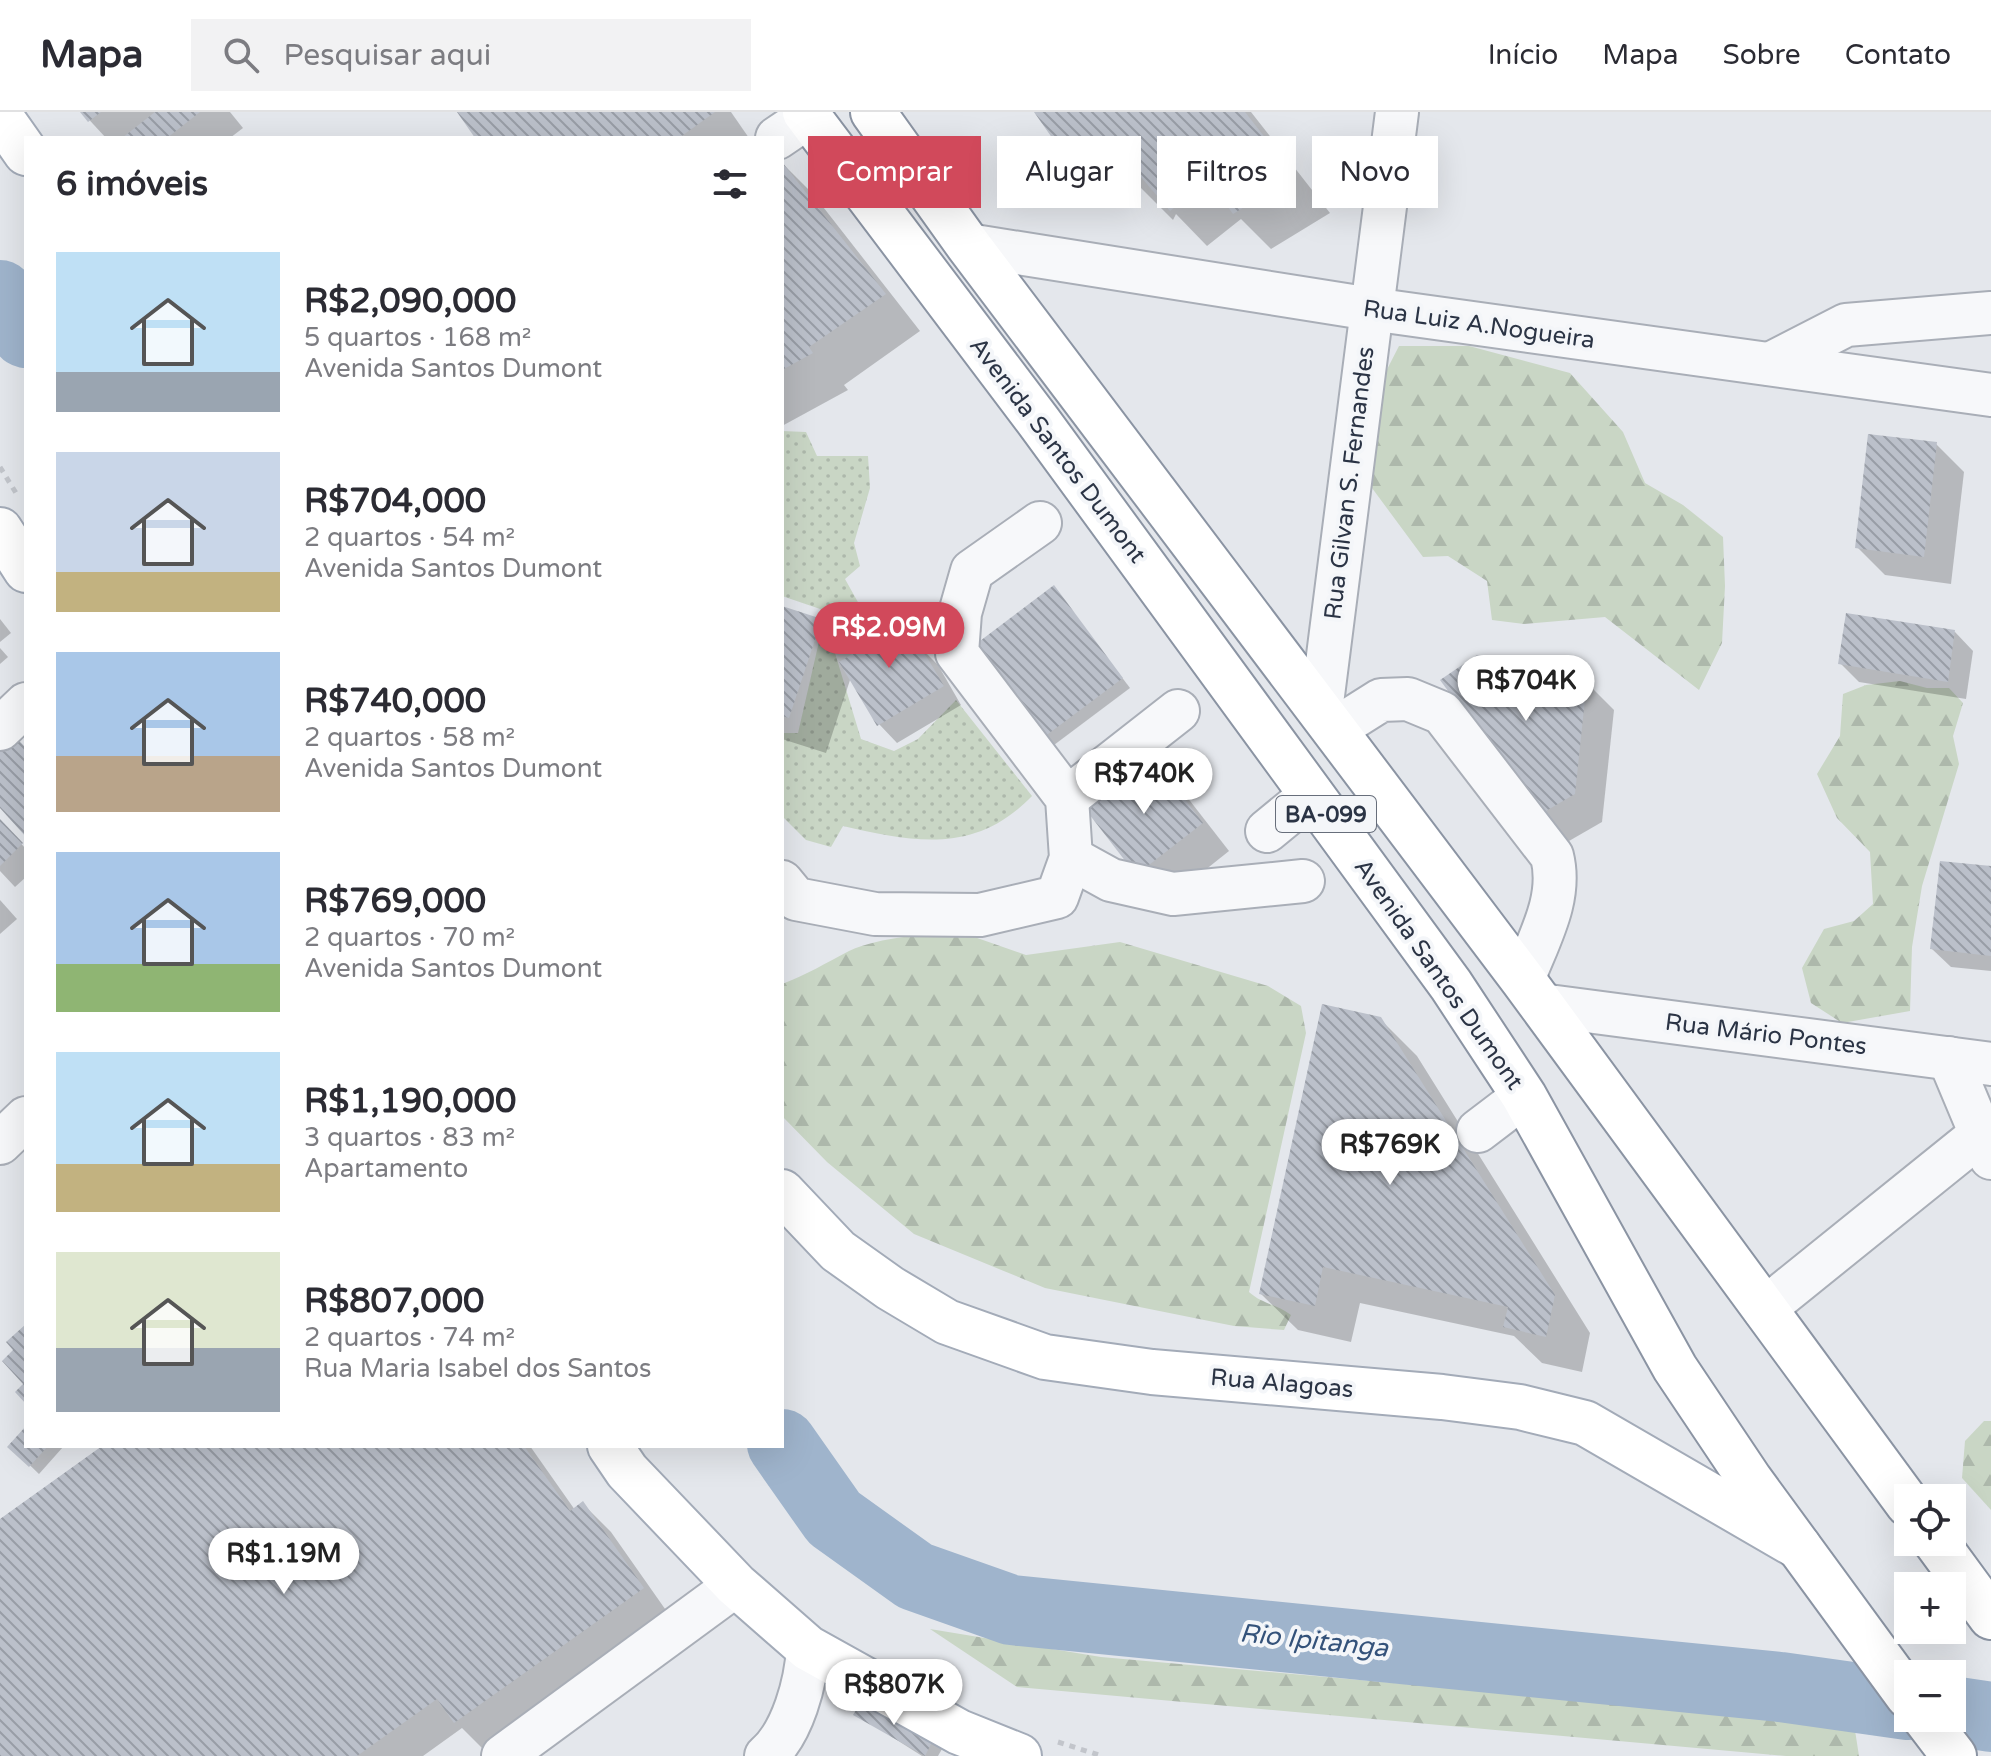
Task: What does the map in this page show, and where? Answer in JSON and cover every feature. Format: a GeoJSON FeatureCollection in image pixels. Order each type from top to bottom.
{"type":"FeatureCollection","features":[{"type":"Feature","properties":{"kind":"main road","name":"BA-099"},"geometry":{"type":"LineString","coordinates":[[873,112],[968,245],[1532,992],[1894,1485]]}},
{"type":"Feature","properties":{"kind":"main road"},"geometry":{"type":"LineString","coordinates":[[0,116],[24,150]]}},
{"type":"Feature","properties":{"kind":"main road","name":"Avenida Santos Dumont"},"geometry":{"type":"LineString","coordinates":[[797,122],[1039,422],[1451,985],[1524,1096],[1675,1368],[1894,1678]]}},
{"type":"Feature","properties":{"kind":"main road"},"geometry":{"type":"LineString","coordinates":[[0,530],[24,567]]}},
{"type":"Feature","properties":{"kind":"main road","name":"Rua Alagoas"},"geometry":{"type":"LineString","coordinates":[[784,1194],[838,1251],[890,1288],[947,1322],[1045,1357],[1152,1372],[1442,1397],[1520,1407],[1585,1423],[1799,1547]]}},
{"type":"Feature","properties":{"kind":"main road"},"geometry":{"type":"LineString","coordinates":[[611,1448],[627,1471],[736,1585],[808,1648],[959,1732],[1037,1748]]}},
{"type":"Feature","properties":{"kind":"main road"},"geometry":{"type":"LineString","coordinates":[[1946,1556],[1991,1617]]}},
{"type":"Feature","properties":{"kind":"main road"},"geometry":{"type":"LineString","coordinates":[[1936,1732],[1954,1756]]}},
{"type":"Feature","properties":{"kind":"street","name":"Rua Gilvan S. Fernandes"},"geometry":{"type":"LineString","coordinates":[[1328,720],[1371,309],[1397,112]]}},
{"type":"Feature","properties":{"kind":"street","name":"Rua Luiz A.Nogueira"},"geometry":{"type":"LineString","coordinates":[[968,245],[1371,309],[1991,395]]}},
{"type":"Feature","properties":{"kind":"street"},"geometry":{"type":"LineString","coordinates":[[1770,364],[1846,325],[1991,313]]}},
{"type":"Feature","properties":{"kind":"street"},"geometry":{"type":"LineString","coordinates":[[787,896],[875,914],[980,915],[1057,897],[1071,858],[1067,798],[957,653],[960,613],[972,571],[1040,523]]}},
{"type":"Feature","properties":{"kind":"street"},"geometry":{"type":"LineString","coordinates":[[1328,720],[1381,700],[1408,699],[1442,713],[1552,856],[1557,876],[1554,899],[1532,992]]}},
{"type":"Feature","properties":{"kind":"street"},"geometry":{"type":"LineString","coordinates":[[0,729],[24,706]]}},
{"type":"Feature","properties":{"kind":"street"},"geometry":{"type":"LineString","coordinates":[[1067,798],[1178,711]]}},
{"type":"Feature","properties":{"kind":"street"},"geometry":{"type":"LineString","coordinates":[[1267,831],[1312,794]]}},
{"type":"Feature","properties":{"kind":"street"},"geometry":{"type":"LineString","coordinates":[[1071,858],[1111,880],[1173,894],[1303,881]]}},
{"type":"Feature","properties":{"kind":"street","name":"Rua Mário Pontes"},"geometry":{"type":"LineString","coordinates":[[1532,992],[1991,1064]]}},
{"type":"Feature","properties":{"kind":"street"},"geometry":{"type":"LineString","coordinates":[[1764,1309],[1986,1146],[1949,1058]]}},
{"type":"Feature","properties":{"kind":"street"},"geometry":{"type":"LineString","coordinates":[[1478,1131],[1524,1096]]}},
{"type":"Feature","properties":{"kind":"street"},"geometry":{"type":"LineString","coordinates":[[0,1143],[24,1120]]}},
{"type":"Feature","properties":{"kind":"street"},"geometry":{"type":"LineString","coordinates":[[503,1756],[736,1585]]}},
{"type":"Feature","properties":{"kind":"street"},"geometry":{"type":"LineString","coordinates":[[766,1756],[778,1745],[806,1675],[808,1648]]}},
{"type":"Feature","properties":{"kind":"path"},"geometry":{"type":"LineString","coordinates":[[1037,1748],[1102,1756]]}},
{"type":"Feature","properties":{"kind":"green space"},"geometry":{"type":"Polygon","coordinates":[[[1399,346],[1469,346],[1570,373],[1623,432],[1645,483],[1683,505],[1723,537],[1725,586],[1722,643],[1699,690],[1605,617],[1524,624],[1492,620],[1487,581],[1448,556],[1423,557],[1372,488],[1370,451],[1378,387],[1399,346]]]}},
{"type":"Feature","properties":{"kind":"green space"},"geometry":{"type":"Polygon","coordinates":[[[784,431],[806,432],[817,456],[868,456],[870,488],[854,543],[860,566],[845,579],[859,604],[835,653],[861,739],[894,751],[918,739],[956,700],[1032,796],[1011,815],[989,828],[967,835],[920,839],[843,826],[831,847],[806,840],[784,818],[784,733],[798,733],[826,611],[784,597],[784,431]]]}},
{"type":"Feature","properties":{"kind":"green space"},"geometry":{"type":"Polygon","coordinates":[[[1900,681],[1927,688],[1949,688],[1963,703],[1953,736],[1959,764],[1922,886],[1912,947],[1910,1011],[1842,1023],[1811,1003],[1802,968],[1824,929],[1854,921],[1873,904],[1870,852],[1837,818],[1817,774],[1840,736],[1843,694],[1866,685],[1900,681]]]}},
{"type":"Feature","properties":{"kind":"green space"},"geometry":{"type":"Polygon","coordinates":[[[960,932],[1026,955],[1120,942],[1268,986],[1301,1006],[1306,1033],[1249,1292],[1291,1315],[1284,1330],[1234,1326],[1045,1288],[914,1234],[827,1162],[784,1118],[784,983],[849,951],[904,937],[960,932]]]}},
{"type":"Feature","properties":{"kind":"green space"},"geometry":{"type":"Polygon","coordinates":[[[1984,1421],[1991,1421],[1991,1510],[1962,1478],[1965,1441],[1984,1421]]]}},
{"type":"Feature","properties":{"kind":"green space"},"geometry":{"type":"Polygon","coordinates":[[[930,1629],[1101,1657],[1854,1724],[1859,1756],[1786,1756],[1017,1687],[930,1629]]]}},
{"type":"Feature","properties":{"kind":"building"},"geometry":{"type":"Polygon","coordinates":[[[80,112],[101,112],[88,122],[80,112]]]}},
{"type":"Feature","properties":{"kind":"building"},"geometry":{"type":"Polygon","coordinates":[[[155,112],[200,112],[170,136],[125,136],[155,112]]]}},
{"type":"Feature","properties":{"kind":"building"},"geometry":{"type":"Polygon","coordinates":[[[457,112],[715,112],[682,136],[474,136],[457,112]]]}},
{"type":"Feature","properties":{"kind":"building"},"geometry":{"type":"Polygon","coordinates":[[[1034,112],[1245,112],[1264,136],[1157,136],[1157,196],[1141,177],[1141,136],[1051,136],[1034,112]]]}},
{"type":"Feature","properties":{"kind":"building"},"geometry":{"type":"Polygon","coordinates":[[[784,165],[808,195],[808,208],[818,208],[886,294],[809,347],[813,353],[784,369],[784,165]]]}},
{"type":"Feature","properties":{"kind":"building"},"geometry":{"type":"Polygon","coordinates":[[[1229,208],[1243,208],[1233,214],[1229,208]]]}},
{"type":"Feature","properties":{"kind":"building"},"geometry":{"type":"Polygon","coordinates":[[[1868,434],[1937,442],[1924,557],[1855,548],[1868,434]]]}},
{"type":"Feature","properties":{"kind":"building"},"geometry":{"type":"Polygon","coordinates":[[[1054,585],[1123,678],[1044,737],[976,644],[1054,585]]]}},
{"type":"Feature","properties":{"kind":"building"},"geometry":{"type":"Polygon","coordinates":[[[784,607],[822,619],[789,718],[784,717],[784,607]]]}},
{"type":"Feature","properties":{"kind":"building"},"geometry":{"type":"Polygon","coordinates":[[[887,610],[910,649],[919,644],[944,686],[877,726],[839,662],[866,646],[856,628],[887,610]]]}},
{"type":"Feature","properties":{"kind":"building"},"geometry":{"type":"Polygon","coordinates":[[[1846,613],[1955,630],[1948,682],[1838,664],[1846,613]]]}},
{"type":"Feature","properties":{"kind":"building"},"geometry":{"type":"Polygon","coordinates":[[[1477,655],[1587,680],[1575,794],[1539,815],[1440,680],[1477,655]]]}},
{"type":"Feature","properties":{"kind":"building"},"geometry":{"type":"Polygon","coordinates":[[[13,734],[24,746],[24,835],[0,808],[0,746],[13,734]]]}},
{"type":"Feature","properties":{"kind":"building"},"geometry":{"type":"Polygon","coordinates":[[[1153,758],[1203,823],[1136,875],[1086,810],[1153,758]]]}},
{"type":"Feature","properties":{"kind":"building"},"geometry":{"type":"Polygon","coordinates":[[[0,819],[23,843],[0,866],[0,819]]]}},
{"type":"Feature","properties":{"kind":"building"},"geometry":{"type":"Polygon","coordinates":[[[1940,861],[1991,866],[1991,956],[1930,949],[1940,861]]]}},
{"type":"Feature","properties":{"kind":"building"},"geometry":{"type":"Polygon","coordinates":[[[1322,1004],[1381,1017],[1555,1295],[1546,1337],[1503,1327],[1508,1307],[1323,1267],[1315,1306],[1259,1294],[1322,1004]]]}},
{"type":"Feature","properties":{"kind":"building"},"geometry":{"type":"Polygon","coordinates":[[[24,1326],[24,1402],[15,1392],[23,1384],[2,1361],[13,1350],[6,1342],[24,1326]]]}},
{"type":"Feature","properties":{"kind":"building"},"geometry":{"type":"Polygon","coordinates":[[[24,1428],[24,1448],[46,1448],[29,1467],[7,1447],[24,1428]]]}},
{"type":"Feature","properties":{"kind":"building"},"geometry":{"type":"Polygon","coordinates":[[[99,1448],[525,1448],[570,1511],[583,1501],[644,1588],[454,1723],[437,1699],[357,1756],[0,1756],[0,1519],[99,1448]]]}},
{"type":"Feature","properties":{"kind":"building"},"geometry":{"type":"Polygon","coordinates":[[[863,1698],[934,1738],[925,1756],[853,1715],[863,1698]]]}},
{"type":"Feature","properties":{"kind":"waterway","name":"Rio Ipitanga"},"geometry":{"type":"LineString","coordinates":[[0,295],[24,330]]}},
{"type":"Feature","properties":{"kind":"waterway","name":"Rio Ipitanga"},"geometry":{"type":"LineString","coordinates":[[784,1447],[834,1518],[915,1576],[1011,1610],[1780,1687],[1894,1703]]}},
{"type":"Feature","properties":{"kind":"waterway","name":"Rio Ipitanga"},"geometry":{"type":"LineString","coordinates":[[1966,1713],[1991,1717]]}}]}
